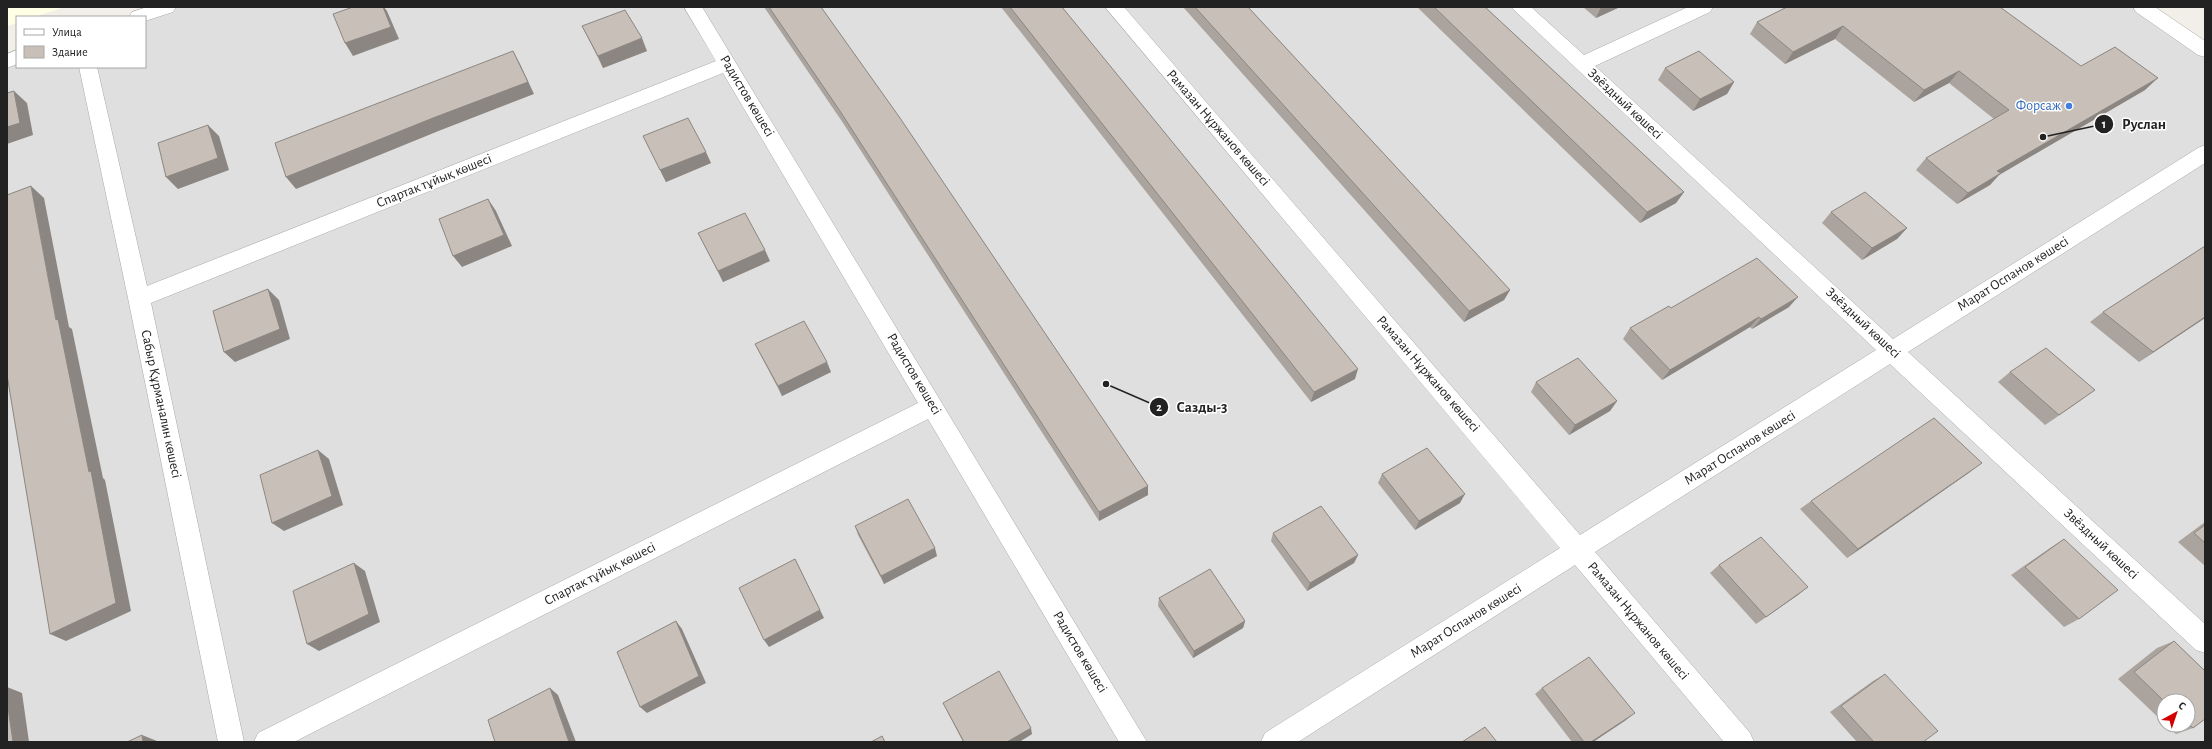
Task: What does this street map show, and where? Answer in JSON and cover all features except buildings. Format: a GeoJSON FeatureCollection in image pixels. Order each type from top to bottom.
{"type":"FeatureCollection","features":[{"type":"Feature","properties":{"kind":"street"},"geometry":{"type":"LineString","coordinates":[[141,16],[167,7]]}},
{"type":"Feature","properties":{"kind":"street","name":"Радистов көшесі"},"geometry":{"type":"LineString","coordinates":[[693,7],[1134,742]]}},
{"type":"Feature","properties":{"kind":"street","name":"Рамазан Нұржанов көшесі"},"geometry":{"type":"LineString","coordinates":[[1114,7],[1741,742]]}},
{"type":"Feature","properties":{"kind":"street","name":"Звёздный көшесі"},"geometry":{"type":"LineString","coordinates":[[1520,7],[1893,350],[2205,641]]}},
{"type":"Feature","properties":{"kind":"street"},"geometry":{"type":"LineString","coordinates":[[1582,64],[1704,7]]}},
{"type":"Feature","properties":{"kind":"street"},"geometry":{"type":"LineString","coordinates":[[2142,7],[2205,50]]}},
{"type":"Feature","properties":{"kind":"street","name":"Спартак тұйық көшесі"},"geometry":{"type":"LineString","coordinates":[[140,298],[728,64]]}},
{"type":"Feature","properties":{"kind":"street","name":"Сабыр Құрманалин көшесі"},"geometry":{"type":"LineString","coordinates":[[88,68],[140,298],[232,742]]}},
{"type":"Feature","properties":{"kind":"street","name":"Марат Оспанов көшесі"},"geometry":{"type":"LineString","coordinates":[[1274,742],[2205,153]]}},
{"type":"Feature","properties":{"kind":"street","name":"Спартак тұйық көшесі"},"geometry":{"type":"LineString","coordinates":[[267,742],[933,406]]}},
{"type":"Feature","properties":{"kind":"shaded area"},"geometry":{"type":"Polygon","coordinates":[[[7,7],[64,7],[37,16],[16,16],[16,23],[7,26],[7,7]]]}},
{"type":"Feature","properties":{"kind":"shaded area"},"geometry":{"type":"Polygon","coordinates":[[[167,7],[2142,7],[2205,50],[2205,742],[7,742],[7,61],[16,57],[16,68],[146,68],[146,17],[167,7]]]}},
{"type":"Feature","properties":{"kind":"place","name":"Форсаж"},"geometry":{"type":"Point","coordinates":[2069,106]}},
{"type":"Feature","properties":{"kind":"place","name":"Руслан"},"geometry":{"type":"Point","coordinates":[2043,137]}},
{"type":"Feature","properties":{"kind":"place","name":"Сазды-3"},"geometry":{"type":"Point","coordinates":[1106,384]}}]}
